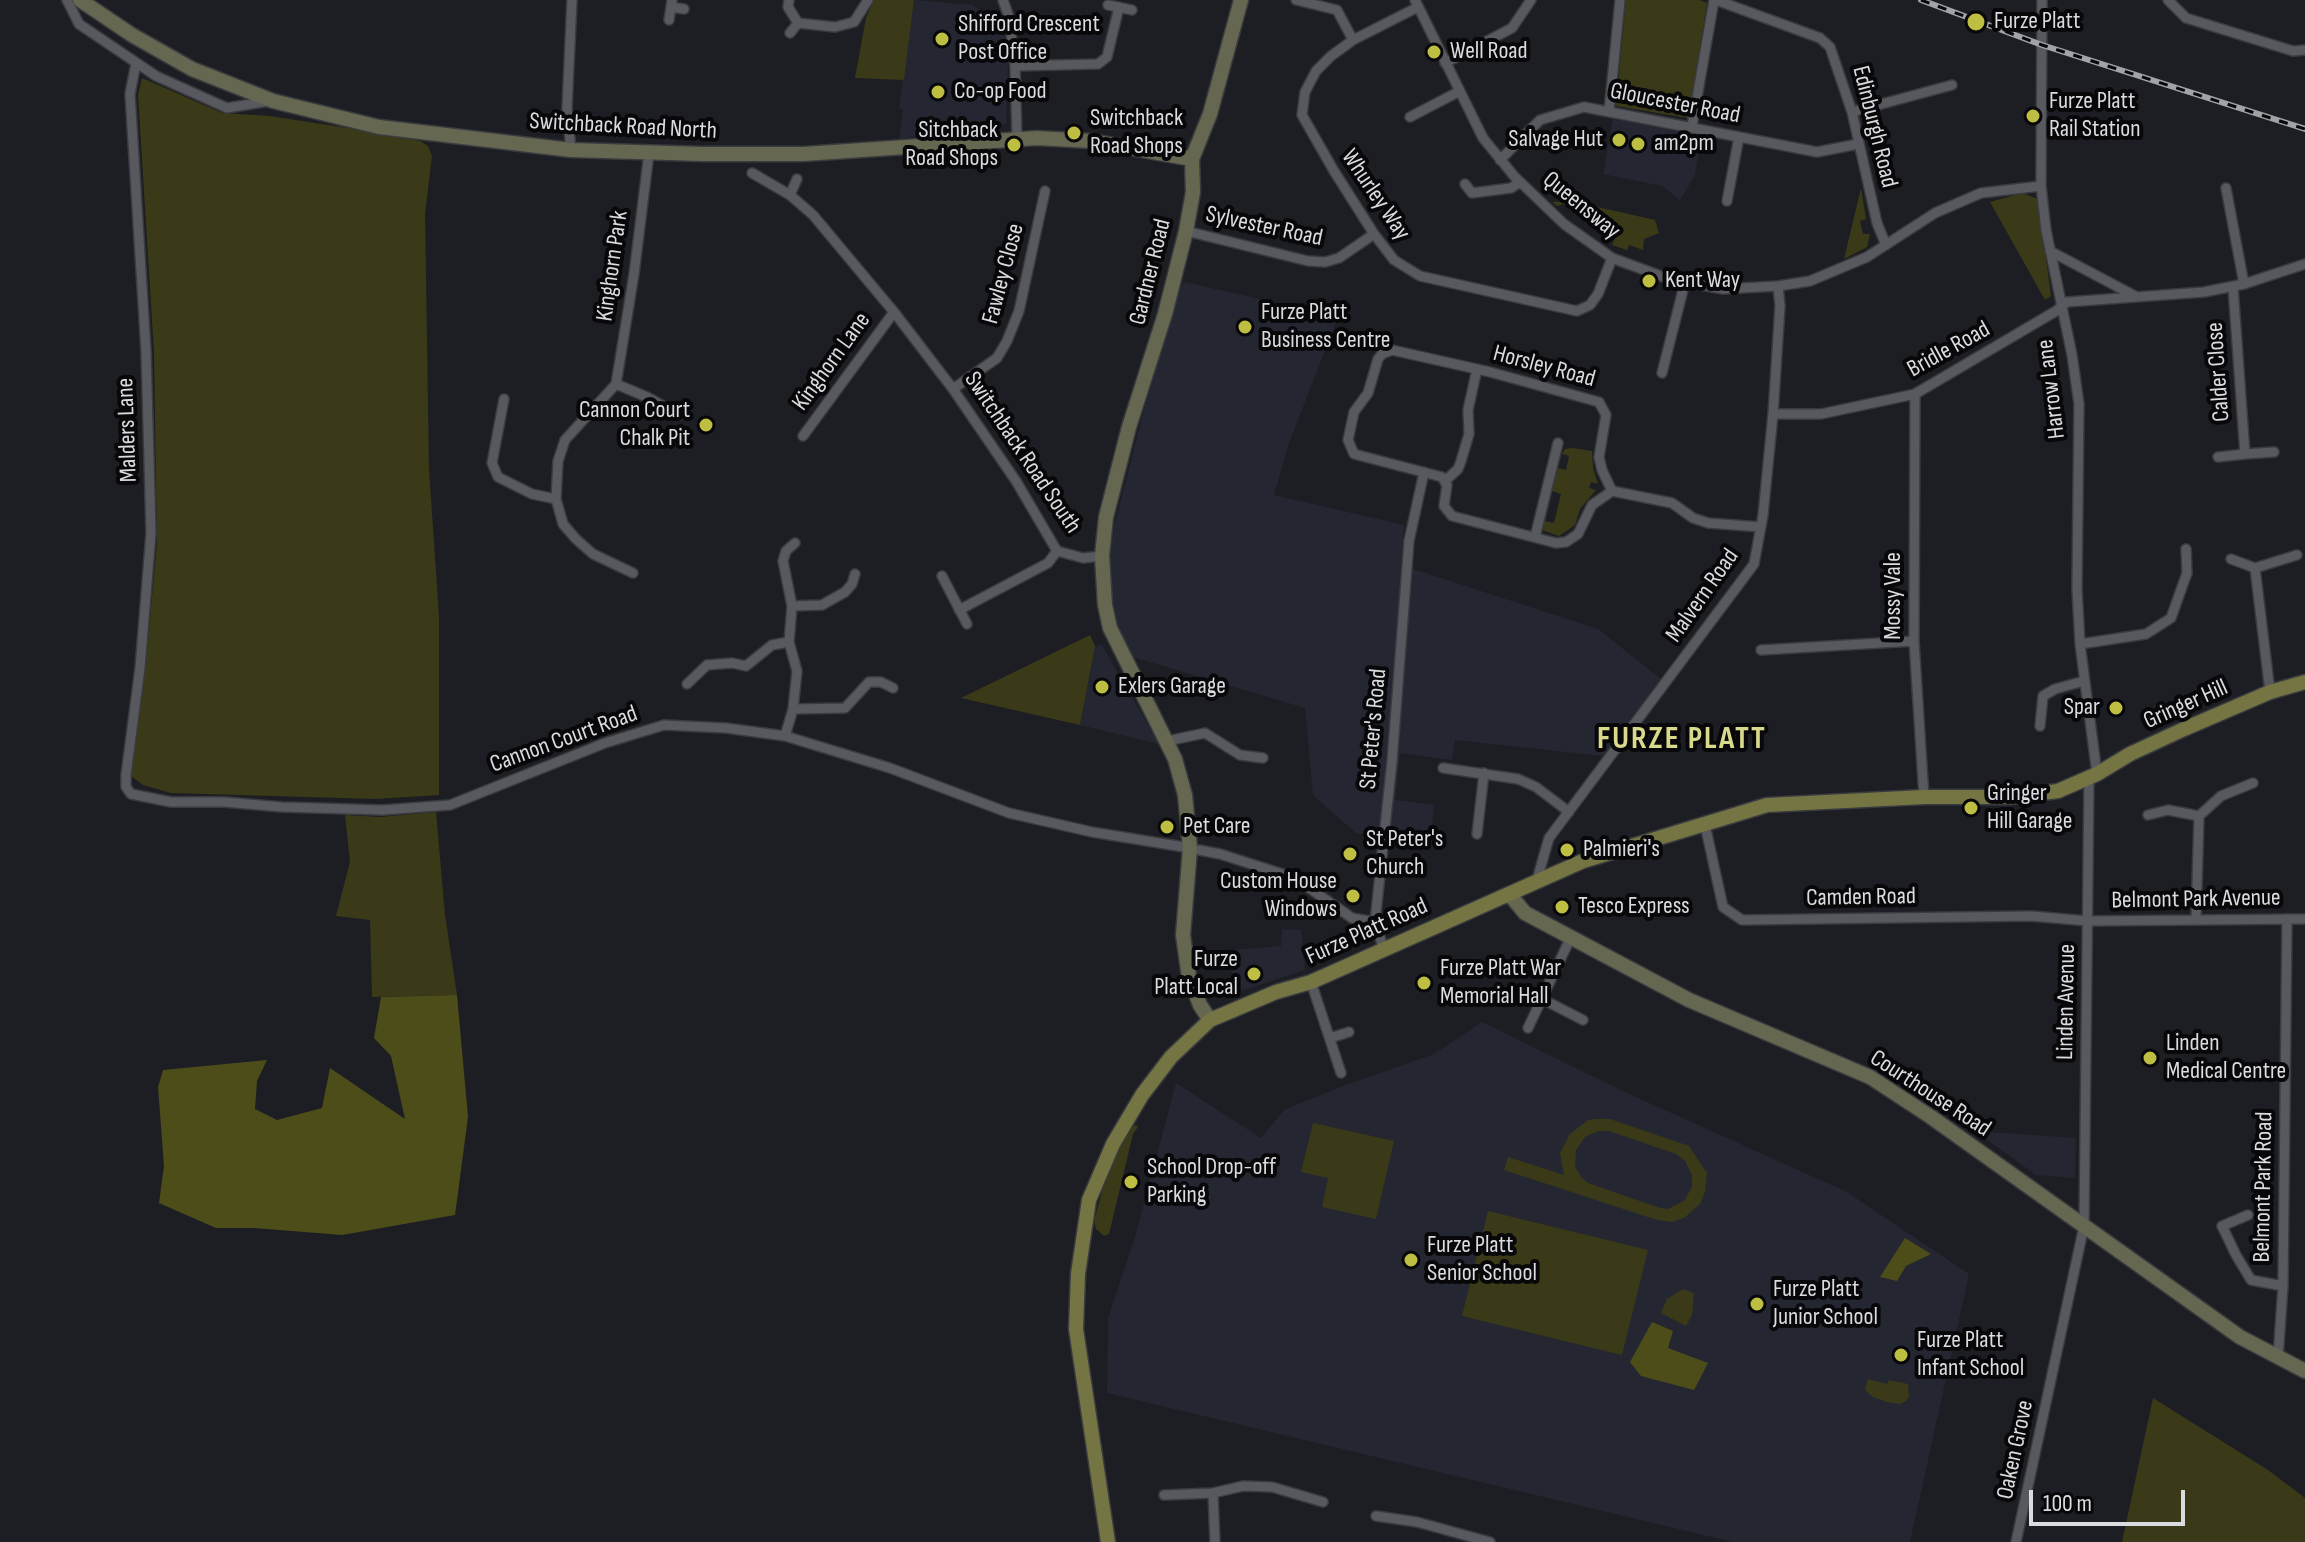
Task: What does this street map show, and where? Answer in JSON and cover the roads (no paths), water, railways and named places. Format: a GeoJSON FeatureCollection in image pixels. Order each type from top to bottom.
{"type":"FeatureCollection","features":[{"type":"Feature","properties":{"kind":"main road","name":"Gringer Hill"},"geometry":{"type":"LineString","coordinates":[[2093,776],[2130,754],[2270,692],[2305,682]]}},
{"type":"Feature","properties":{"kind":"main road","name":"Furze Platt Road"},"geometry":{"type":"LineString","coordinates":[[1108,1542],[1076,1329],[1078,1274],[1087,1212],[1113,1144],[1142,1095],[1171,1057],[1210,1020],[1276,992],[1311,982],[1583,861],[1767,805],[1924,797],[2010,797],[2058,791],[2093,776]]}},
{"type":"Feature","properties":{"kind":"street"},"geometry":{"type":"LineString","coordinates":[[67,0],[79,24],[156,76],[227,108],[273,101]]}},
{"type":"Feature","properties":{"kind":"street","name":"Switchback Road North"},"geometry":{"type":"LineString","coordinates":[[80,0],[132,35],[192,69],[273,101],[379,127],[571,150],[804,154],[1017,138],[1091,141],[1192,159]]}},
{"type":"Feature","properties":{"kind":"street"},"geometry":{"type":"LineString","coordinates":[[571,150],[567,108],[572,0]]}},
{"type":"Feature","properties":{"kind":"street"},"geometry":{"type":"LineString","coordinates":[[789,0],[788,7],[798,23]]}},
{"type":"Feature","properties":{"kind":"street"},"geometry":{"type":"LineString","coordinates":[[798,23],[835,27],[845,25],[854,22],[868,0]]}},
{"type":"Feature","properties":{"kind":"street","name":"Gardner Road"},"geometry":{"type":"LineString","coordinates":[[1102,556],[1106,517],[1129,427],[1165,314],[1186,231],[1193,192],[1192,159],[1210,114],[1241,0]]}},
{"type":"Feature","properties":{"kind":"street"},"geometry":{"type":"LineString","coordinates":[[1296,0],[1337,10],[1353,40]]}},
{"type":"Feature","properties":{"kind":"street"},"geometry":{"type":"LineString","coordinates":[[1445,63],[1512,28],[1531,0]]}},
{"type":"Feature","properties":{"kind":"street"},"geometry":{"type":"LineString","coordinates":[[1609,112],[1620,0]]}},
{"type":"Feature","properties":{"kind":"street"},"geometry":{"type":"LineString","coordinates":[[1692,126],[1715,0]]}},
{"type":"Feature","properties":{"kind":"street","name":"Edinburgh Road"},"geometry":{"type":"LineString","coordinates":[[1715,0],[1820,38],[1830,47],[1852,112],[1877,223],[1886,245]]}},
{"type":"Feature","properties":{"kind":"street","name":"Harrow Lane"},"geometry":{"type":"LineString","coordinates":[[2042,0],[2041,186],[2079,404],[2077,589],[2093,776]]}},
{"type":"Feature","properties":{"kind":"street"},"geometry":{"type":"LineString","coordinates":[[2168,0],[2186,18],[2293,51],[2305,50]]}},
{"type":"Feature","properties":{"kind":"street"},"geometry":{"type":"LineString","coordinates":[[1006,1],[1015,66],[1017,138]]}},
{"type":"Feature","properties":{"kind":"street"},"geometry":{"type":"LineString","coordinates":[[669,20],[672,3],[684,9]]}},
{"type":"Feature","properties":{"kind":"street","name":"Whurley Way"},"geometry":{"type":"LineString","coordinates":[[1416,4],[1353,40],[1316,71],[1305,92],[1302,115],[1374,234],[1394,260],[1420,276],[1577,311],[1590,305],[1598,294],[1612,258]]}},
{"type":"Feature","properties":{"kind":"street","name":"Queensway"},"geometry":{"type":"LineString","coordinates":[[1416,4],[1483,138],[1520,182],[1564,224],[1612,258],[1685,282],[1723,289],[1810,281],[1867,257],[1935,213],[1981,193],[2041,186]]}},
{"type":"Feature","properties":{"kind":"street"},"geometry":{"type":"LineString","coordinates":[[1108,5],[1132,10]]}},
{"type":"Feature","properties":{"kind":"street"},"geometry":{"type":"LineString","coordinates":[[1015,66],[1098,64],[1107,57],[1119,7]]}},
{"type":"Feature","properties":{"kind":"street"},"geometry":{"type":"LineString","coordinates":[[790,33],[798,23]]}},
{"type":"Feature","properties":{"kind":"street","name":"Malders Lane"},"geometry":{"type":"LineString","coordinates":[[131,794],[126,787],[126,775],[140,668],[151,533],[146,351],[130,94],[136,63]]}},
{"type":"Feature","properties":{"kind":"street"},"geometry":{"type":"LineString","coordinates":[[1852,112],[1952,85]]}},
{"type":"Feature","properties":{"kind":"street"},"geometry":{"type":"LineString","coordinates":[[1410,117],[1458,92]]}},
{"type":"Feature","properties":{"kind":"street","name":"Gloucester Road"},"geometry":{"type":"LineString","coordinates":[[1500,160],[1540,120],[1584,107],[1817,152],[1858,144]]}},
{"type":"Feature","properties":{"kind":"street"},"geometry":{"type":"LineString","coordinates":[[1727,201],[1739,137]]}},
{"type":"Feature","properties":{"kind":"street","name":"Kinghorn Park"},"geometry":{"type":"LineString","coordinates":[[616,384],[649,153]]}},
{"type":"Feature","properties":{"kind":"street","name":"Switchback Road South"},"geometry":{"type":"LineString","coordinates":[[752,173],[790,195],[813,215],[894,312],[953,389],[1016,481],[1057,551],[1083,558],[1102,556]]}},
{"type":"Feature","properties":{"kind":"street"},"geometry":{"type":"LineString","coordinates":[[790,195],[797,179]]}},
{"type":"Feature","properties":{"kind":"street"},"geometry":{"type":"LineString","coordinates":[[1465,184],[1472,193],[1511,188],[1520,182]]}},
{"type":"Feature","properties":{"kind":"street"},"geometry":{"type":"LineString","coordinates":[[2226,188],[2244,284]]}},
{"type":"Feature","properties":{"kind":"street","name":"Fawley Close"},"geometry":{"type":"LineString","coordinates":[[953,389],[997,358],[1007,341],[1019,311],[1045,191]]}},
{"type":"Feature","properties":{"kind":"street","name":"Sylvester Road"},"geometry":{"type":"LineString","coordinates":[[1186,231],[1308,261],[1325,262],[1339,258],[1374,234]]}},
{"type":"Feature","properties":{"kind":"street"},"geometry":{"type":"LineString","coordinates":[[2050,251],[2136,296]]}},
{"type":"Feature","properties":{"kind":"street","name":"Bridle Road"},"geometry":{"type":"LineString","coordinates":[[1773,414],[1821,414],[1915,394],[2067,302],[2204,292],[2244,284],[2305,264]]}},
{"type":"Feature","properties":{"kind":"street"},"geometry":{"type":"LineString","coordinates":[[1662,373],[1685,282]]}},
{"type":"Feature","properties":{"kind":"street","name":"Malvern Road"},"geometry":{"type":"LineString","coordinates":[[1536,883],[1549,838],[1754,564],[1773,414],[1780,306],[1778,286]]}},
{"type":"Feature","properties":{"kind":"street","name":"Calder Close"},"geometry":{"type":"LineString","coordinates":[[2233,287],[2245,454]]}},
{"type":"Feature","properties":{"kind":"street","name":"Kinghorn Lane"},"geometry":{"type":"LineString","coordinates":[[803,436],[894,312]]}},
{"type":"Feature","properties":{"kind":"street","name":"Horsley Road"},"geometry":{"type":"LineString","coordinates":[[1424,472],[1359,457],[1349,446],[1348,434],[1354,412],[1368,393],[1378,359],[1386,352],[1396,350],[1477,369],[1599,402],[1606,415],[1599,457],[1612,491]]}},
{"type":"Feature","properties":{"kind":"street"},"geometry":{"type":"LineString","coordinates":[[1477,369],[1468,410],[1469,434],[1460,465],[1446,480],[1444,506],[1448,514],[1556,543],[1566,542],[1578,534],[1592,505],[1612,491],[1672,503],[1693,518],[1708,523],[1761,527]]}},
{"type":"Feature","properties":{"kind":"street"},"geometry":{"type":"LineString","coordinates":[[633,573],[593,554],[563,524],[556,499],[558,461],[565,440],[616,384],[679,415]]}},
{"type":"Feature","properties":{"kind":"street","name":"Mossy Vale"},"geometry":{"type":"LineString","coordinates":[[1915,394],[1914,641],[1924,797]]}},
{"type":"Feature","properties":{"kind":"street"},"geometry":{"type":"LineString","coordinates":[[504,399],[492,463],[498,477],[532,494],[556,499]]}},
{"type":"Feature","properties":{"kind":"street"},"geometry":{"type":"LineString","coordinates":[[1535,537],[1558,443]]}},
{"type":"Feature","properties":{"kind":"street","name":"Calder Close"},"geometry":{"type":"LineString","coordinates":[[2218,457],[2274,452]]}},
{"type":"Feature","properties":{"kind":"street"},"geometry":{"type":"LineString","coordinates":[[1424,472],[1446,480]]}},
{"type":"Feature","properties":{"kind":"street","name":"St Peter's Road"},"geometry":{"type":"LineString","coordinates":[[1384,950],[1375,922],[1392,761],[1411,524],[1424,472]]}},
{"type":"Feature","properties":{"kind":"street"},"geometry":{"type":"LineString","coordinates":[[785,736],[793,709],[797,671],[789,642],[792,606],[783,561],[786,551],[795,543]]}},
{"type":"Feature","properties":{"kind":"street"},"geometry":{"type":"LineString","coordinates":[[2080,644],[2146,634],[2171,618],[2187,573],[2186,549]]}},
{"type":"Feature","properties":{"kind":"street"},"geometry":{"type":"LineString","coordinates":[[959,610],[1048,563],[1057,551]]}},
{"type":"Feature","properties":{"kind":"street"},"geometry":{"type":"LineString","coordinates":[[2231,559],[2255,568],[2297,555]]}},
{"type":"Feature","properties":{"kind":"street"},"geometry":{"type":"LineString","coordinates":[[1102,556],[1110,628],[1167,741],[1185,795],[1194,849],[1183,935],[1189,977],[1200,1005],[1210,1020]]}},
{"type":"Feature","properties":{"kind":"street"},"geometry":{"type":"LineString","coordinates":[[2255,568],[2270,692]]}},
{"type":"Feature","properties":{"kind":"street"},"geometry":{"type":"LineString","coordinates":[[792,606],[822,605],[845,592],[855,574]]}},
{"type":"Feature","properties":{"kind":"street"},"geometry":{"type":"LineString","coordinates":[[942,576],[967,624]]}},
{"type":"Feature","properties":{"kind":"street"},"geometry":{"type":"LineString","coordinates":[[1761,650],[1914,641]]}},
{"type":"Feature","properties":{"kind":"street"},"geometry":{"type":"LineString","coordinates":[[687,684],[707,665],[732,663],[746,666],[772,645],[789,642]]}},
{"type":"Feature","properties":{"kind":"street"},"geometry":{"type":"LineString","coordinates":[[2040,726],[2043,696],[2055,689],[2084,681]]}},
{"type":"Feature","properties":{"kind":"street"},"geometry":{"type":"LineString","coordinates":[[793,709],[845,708],[869,682],[881,682],[893,688]]}},
{"type":"Feature","properties":{"kind":"street","name":"Cannon Court Road"},"geometry":{"type":"LineString","coordinates":[[131,794],[171,802],[224,802],[296,808],[383,810],[450,805],[605,743],[664,725],[726,728],[785,736],[890,768],[1009,813],[1092,832],[1220,854],[1295,878],[1352,918],[1375,922]]}},
{"type":"Feature","properties":{"kind":"street"},"geometry":{"type":"LineString","coordinates":[[1167,741],[1205,733],[1240,755],[1263,758]]}},
{"type":"Feature","properties":{"kind":"street"},"geometry":{"type":"LineString","coordinates":[[1443,768],[1518,779],[1536,787],[1569,812]]}},
{"type":"Feature","properties":{"kind":"street"},"geometry":{"type":"LineString","coordinates":[[1477,834],[1484,773]]}},
{"type":"Feature","properties":{"kind":"street","name":"Linden Avenue"},"geometry":{"type":"LineString","coordinates":[[2084,1226],[2093,776]]}},
{"type":"Feature","properties":{"kind":"street"},"geometry":{"type":"LineString","coordinates":[[2196,919],[2199,816],[2221,796],[2253,783]]}},
{"type":"Feature","properties":{"kind":"street"},"geometry":{"type":"LineString","coordinates":[[2148,815],[2168,810],[2199,816]]}},
{"type":"Feature","properties":{"kind":"street","name":"Camden Road"},"geometry":{"type":"LineString","coordinates":[[1705,825],[1723,907],[1742,920],[2031,916],[2088,921]]}},
{"type":"Feature","properties":{"kind":"street","name":"Courthouse Road"},"geometry":{"type":"LineString","coordinates":[[1510,895],[1525,913],[1689,1000],[1870,1077],[2240,1337],[2305,1371]]}},
{"type":"Feature","properties":{"kind":"street","name":"Belmont Park Road"},"geometry":{"type":"LineString","coordinates":[[2278,1358],[2283,1286],[2287,919]]}},
{"type":"Feature","properties":{"kind":"street","name":"Belmont Park Avenue"},"geometry":{"type":"LineString","coordinates":[[2088,921],[2305,919]]}},
{"type":"Feature","properties":{"kind":"street"},"geometry":{"type":"LineString","coordinates":[[1528,1028],[1570,939]]}},
{"type":"Feature","properties":{"kind":"street"},"geometry":{"type":"LineString","coordinates":[[1311,982],[1341,1073]]}},
{"type":"Feature","properties":{"kind":"street"},"geometry":{"type":"LineString","coordinates":[[1542,999],[1583,1020]]}},
{"type":"Feature","properties":{"kind":"street"},"geometry":{"type":"LineString","coordinates":[[1330,1038],[1349,1032]]}},
{"type":"Feature","properties":{"kind":"street"},"geometry":{"type":"LineString","coordinates":[[2248,1215],[2222,1226],[2236,1255],[2251,1280],[2283,1286]]}},
{"type":"Feature","properties":{"kind":"street","name":"Oaken Grove"},"geometry":{"type":"LineString","coordinates":[[2016,1542],[2084,1226]]}},
{"type":"Feature","properties":{"kind":"street"},"geometry":{"type":"LineString","coordinates":[[1164,1495],[1213,1493],[1243,1486],[1272,1487],[1323,1502]]}},
{"type":"Feature","properties":{"kind":"street"},"geometry":{"type":"LineString","coordinates":[[1213,1493],[1215,1542]]}},
{"type":"Feature","properties":{"kind":"street"},"geometry":{"type":"LineString","coordinates":[[1376,1516],[1417,1522],[1454,1538],[1490,1542]]}},
{"type":"Feature","properties":{"kind":"railway"},"geometry":{"type":"LineString","coordinates":[[1921,0],[2042,45],[2305,129]]}},
{"type":"Feature","properties":{"kind":"place","name":"Furze Platt"},"geometry":{"type":"Point","coordinates":[1976,22]}},
{"type":"Feature","properties":{"kind":"place","name":"Shifford Crescent Post Office"},"geometry":{"type":"Point","coordinates":[942,39]}},
{"type":"Feature","properties":{"kind":"place","name":"Well Road"},"geometry":{"type":"Point","coordinates":[1434,52]}},
{"type":"Feature","properties":{"kind":"place","name":"Co-op Food"},"geometry":{"type":"Point","coordinates":[938,92]}},
{"type":"Feature","properties":{"kind":"place","name":"Furze Platt Rail Station"},"geometry":{"type":"Point","coordinates":[2033,116]}},
{"type":"Feature","properties":{"kind":"place","name":"Switchback Road Shops"},"geometry":{"type":"Point","coordinates":[1074,133]}},
{"type":"Feature","properties":{"kind":"place","name":"Salvage Hut"},"geometry":{"type":"Point","coordinates":[1619,140]}},
{"type":"Feature","properties":{"kind":"place","name":"am2pm"},"geometry":{"type":"Point","coordinates":[1638,144]}},
{"type":"Feature","properties":{"kind":"place","name":"Sitchback Road Shops"},"geometry":{"type":"Point","coordinates":[1014,145]}},
{"type":"Feature","properties":{"kind":"place","name":"Kent Way"},"geometry":{"type":"Point","coordinates":[1649,281]}},
{"type":"Feature","properties":{"kind":"place","name":"Furze Platt Business Centre"},"geometry":{"type":"Point","coordinates":[1245,327]}},
{"type":"Feature","properties":{"kind":"place","name":"Cannon Court Chalk Pit"},"geometry":{"type":"Point","coordinates":[706,425]}},
{"type":"Feature","properties":{"kind":"place","name":"Exlers Garage"},"geometry":{"type":"Point","coordinates":[1102,687]}},
{"type":"Feature","properties":{"kind":"place","name":"Spar"},"geometry":{"type":"Point","coordinates":[2116,708]}},
{"type":"Feature","properties":{"kind":"place","name":"Gringer Hill Garage"},"geometry":{"type":"Point","coordinates":[1971,808]}},
{"type":"Feature","properties":{"kind":"place","name":"Pet Care"},"geometry":{"type":"Point","coordinates":[1167,827]}},
{"type":"Feature","properties":{"kind":"place","name":"Palmieri's"},"geometry":{"type":"Point","coordinates":[1567,850]}},
{"type":"Feature","properties":{"kind":"place","name":"St Peter's Church"},"geometry":{"type":"Point","coordinates":[1350,854]}},
{"type":"Feature","properties":{"kind":"place","name":"Custom House Windows"},"geometry":{"type":"Point","coordinates":[1353,896]}},
{"type":"Feature","properties":{"kind":"place","name":"Tesco Express"},"geometry":{"type":"Point","coordinates":[1562,907]}},
{"type":"Feature","properties":{"kind":"place","name":"Furze Platt Local"},"geometry":{"type":"Point","coordinates":[1254,974]}},
{"type":"Feature","properties":{"kind":"place","name":"Furze Platt War Memorial Hall"},"geometry":{"type":"Point","coordinates":[1424,983]}},
{"type":"Feature","properties":{"kind":"place","name":"Linden Medical Centre"},"geometry":{"type":"Point","coordinates":[2150,1058]}},
{"type":"Feature","properties":{"kind":"place","name":"School Drop-off Parking"},"geometry":{"type":"Point","coordinates":[1131,1182]}},
{"type":"Feature","properties":{"kind":"place","name":"Furze Platt Senior School"},"geometry":{"type":"Point","coordinates":[1411,1260]}},
{"type":"Feature","properties":{"kind":"place","name":"Furze Platt Junior School"},"geometry":{"type":"Point","coordinates":[1757,1304]}},
{"type":"Feature","properties":{"kind":"place","name":"Furze Platt Infant School"},"geometry":{"type":"Point","coordinates":[1901,1355]}},
{"type":"Feature","properties":{"kind":"district","name":"FURZE PLATT"},"geometry":{"type":"Point","coordinates":[1682,740]}}]}
